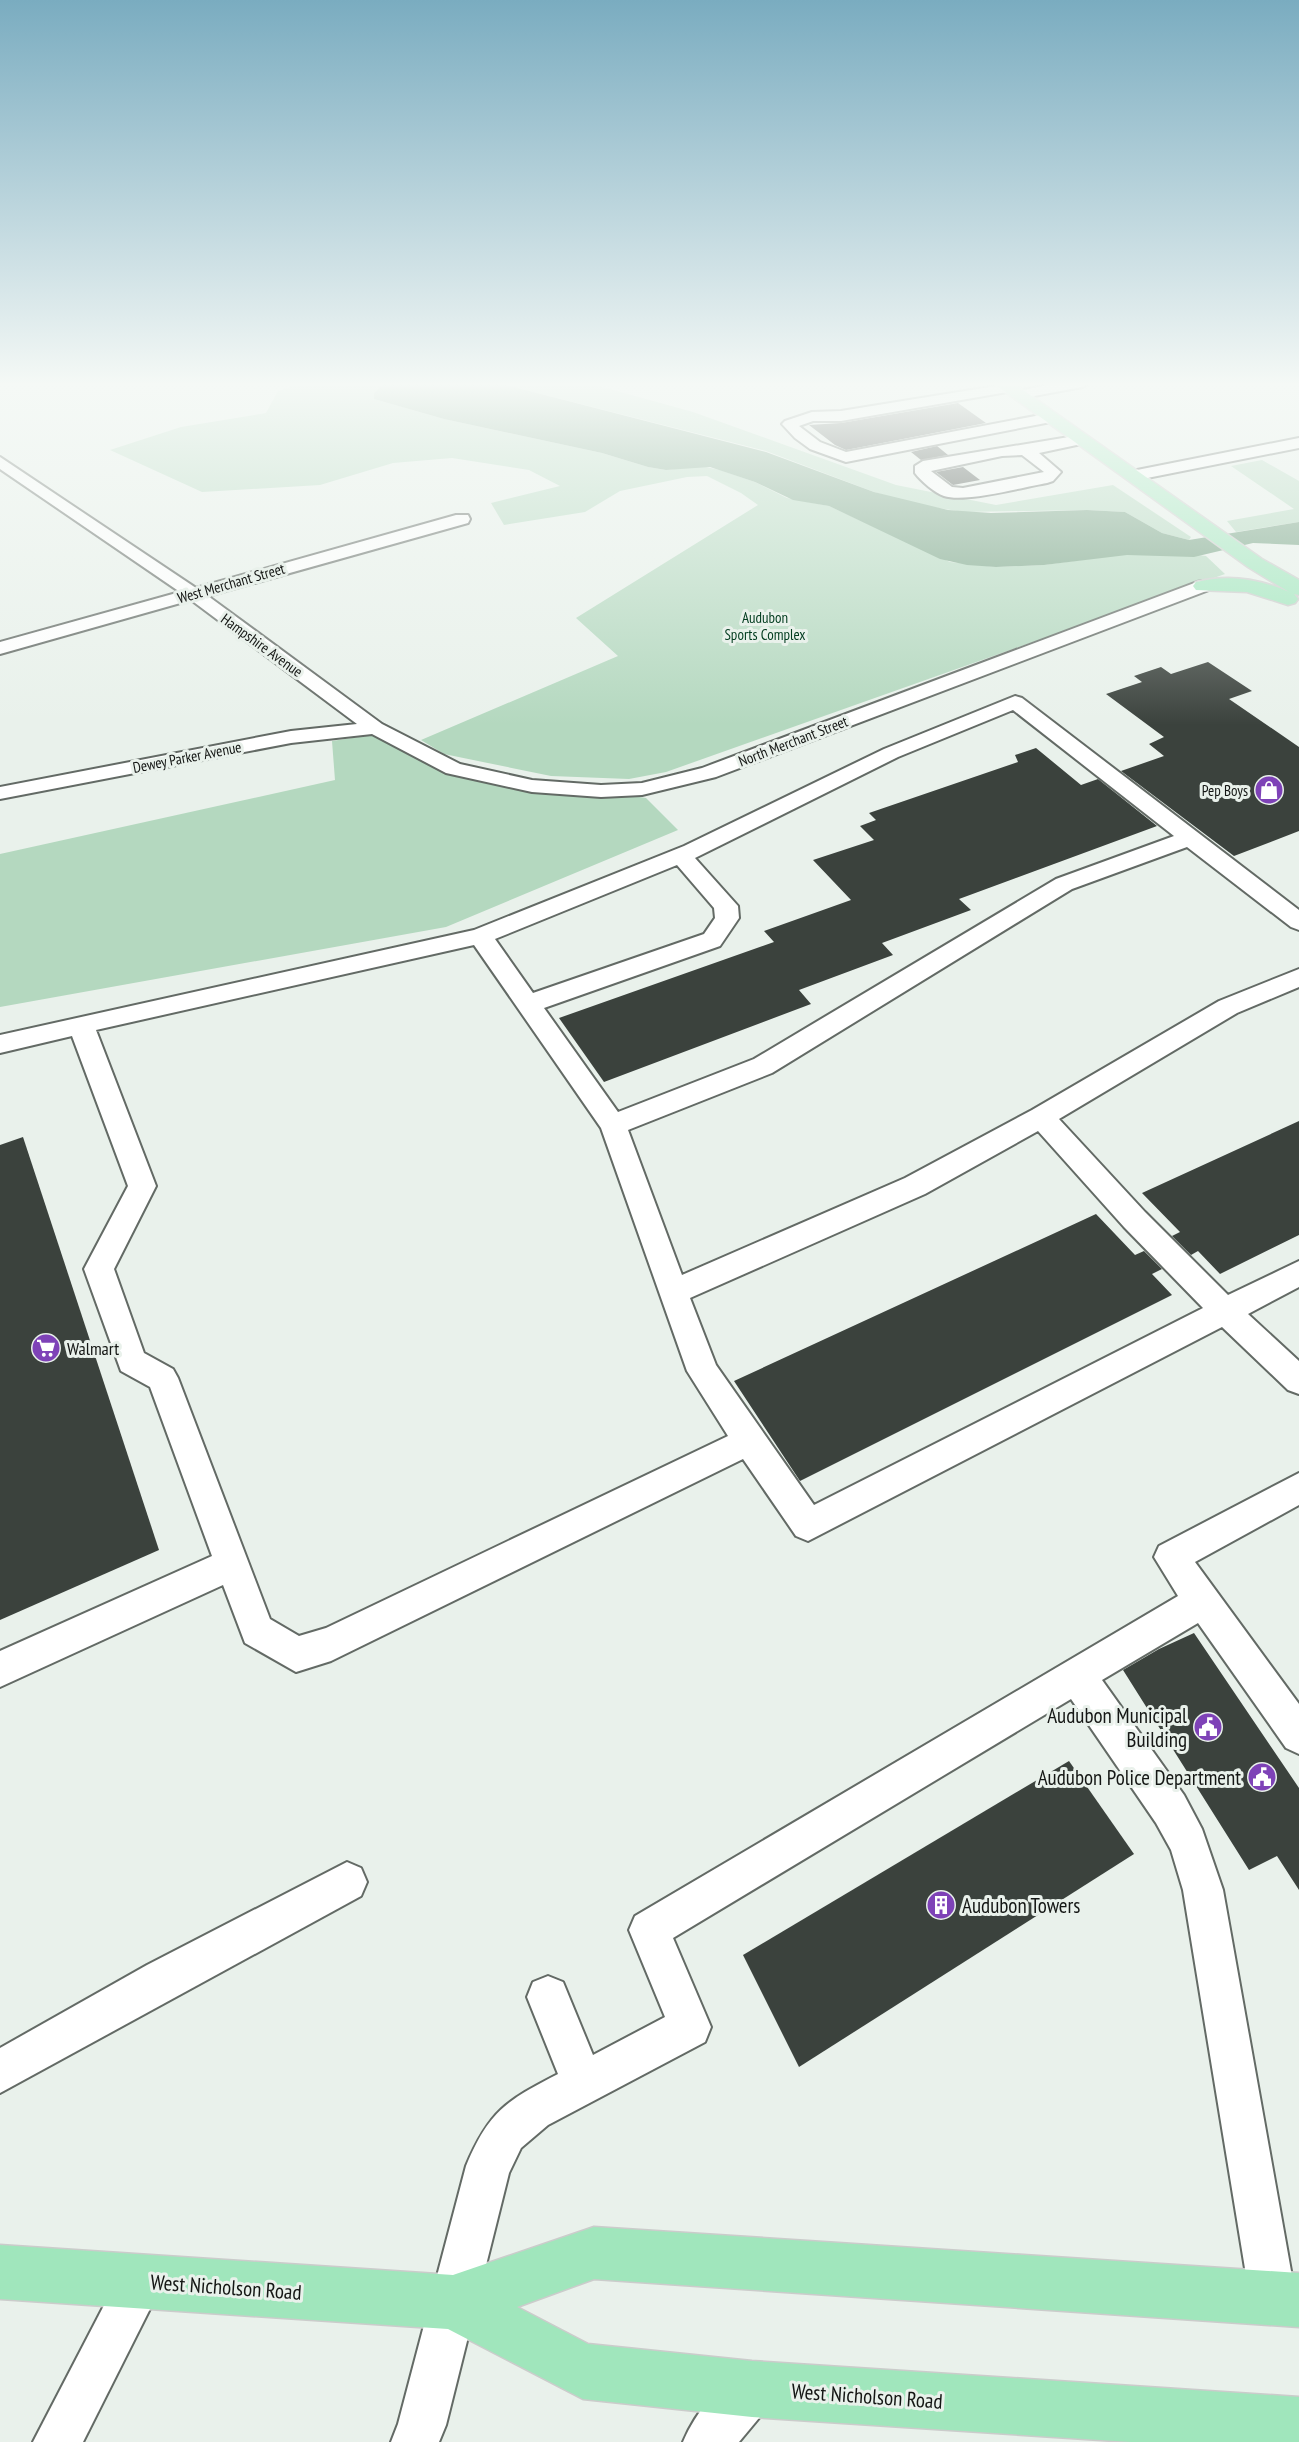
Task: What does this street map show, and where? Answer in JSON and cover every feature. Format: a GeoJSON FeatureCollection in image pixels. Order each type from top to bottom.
{"type":"FeatureCollection","features":[{"type":"Feature","properties":{"kind":"main road"},"geometry":{"type":"LineString","coordinates":[[1161,497],[1298,599]]}},
{"type":"Feature","properties":{"kind":"main road"},"geometry":{"type":"LineString","coordinates":[[1203,585],[1227,563],[1228,546]]}},
{"type":"Feature","properties":{"kind":"main road"},"geometry":{"type":"LineString","coordinates":[[1203,585],[1245,584],[1298,599]]}},
{"type":"Feature","properties":{"kind":"main road","name":"West Nicholson Road"},"geometry":{"type":"LineString","coordinates":[[0,2272],[453,2302],[594,2253],[1286,2300]]}},
{"type":"Feature","properties":{"kind":"main road","name":"West Nicholson Road"},"geometry":{"type":"LineString","coordinates":[[453,2302],[583,2371],[752,2389],[1299,2424]]}},
{"type":"Feature","properties":{"kind":"street","name":"Hampshire Avenue"},"geometry":{"type":"LineString","coordinates":[[51,497],[194,594],[375,728]]}},
{"type":"Feature","properties":{"kind":"street","name":"West Merchant Street"},"geometry":{"type":"LineString","coordinates":[[0,648],[462,519]]}},
{"type":"Feature","properties":{"kind":"street","name":"North Merchant Street"},"geometry":{"type":"LineString","coordinates":[[375,728],[453,769],[487,778],[571,789],[642,789],[709,773],[996,686],[1203,585]]}},
{"type":"Feature","properties":{"kind":"street"},"geometry":{"type":"LineString","coordinates":[[0,1044],[480,936],[680,855],[891,753],[996,686],[1299,922]]}},
{"type":"Feature","properties":{"kind":"street","name":"Dewey Parker Avenue"},"geometry":{"type":"LineString","coordinates":[[0,793],[291,737],[375,728]]}},
{"type":"Feature","properties":{"kind":"street"},"geometry":{"type":"LineString","coordinates":[[613,1125],[763,1066],[1064,884],[1190,838]]}},
{"type":"Feature","properties":{"kind":"street"},"geometry":{"type":"LineString","coordinates":[[528,1004],[712,940],[727,918],[726,906],[680,855]]}},
{"type":"Feature","properties":{"kind":"street"},"geometry":{"type":"LineString","coordinates":[[480,936],[613,1125],[680,1316],[703,1371],[808,1525],[1299,1273]]}},
{"type":"Feature","properties":{"kind":"street"},"geometry":{"type":"LineString","coordinates":[[673,1292],[915,1186],[1041,1117],[1228,1007],[1299,977]]}},
{"type":"Feature","properties":{"kind":"street"},"geometry":{"type":"LineString","coordinates":[[81,1025],[142,1185],[99,1269],[132,1362],[162,1378],[257,1631],[296,1654],[331,1644],[749,1441]]}},
{"type":"Feature","properties":{"kind":"street"},"geometry":{"type":"LineString","coordinates":[[1041,1117],[1087,1170],[1222,1311],[1299,1381]]}},
{"type":"Feature","properties":{"kind":"street"},"geometry":{"type":"LineString","coordinates":[[1299,1488],[1171,1557],[1299,1735]]}},
{"type":"Feature","properties":{"kind":"street"},"geometry":{"type":"LineString","coordinates":[[0,1669],[232,1564]]}},
{"type":"Feature","properties":{"kind":"street"},"geometry":{"type":"LineString","coordinates":[[415,2442],[422,2425],[488,2166],[506,2133],[533,2110],[690,2027],[649,1930],[1078,1677],[1202,1601]]}},
{"type":"Feature","properties":{"kind":"street"},"geometry":{"type":"LineString","coordinates":[[1078,1677],[1170,1809],[1188,1843],[1203,1890],[1286,2300]]}},
{"type":"Feature","properties":{"kind":"street"},"geometry":{"type":"LineString","coordinates":[[0,2072],[162,1980],[347,1882]]}},
{"type":"Feature","properties":{"kind":"street"},"geometry":{"type":"LineString","coordinates":[[548,1997],[583,2084]]}},
{"type":"Feature","properties":{"kind":"street"},"geometry":{"type":"LineString","coordinates":[[57,2442],[141,2281]]}},
{"type":"Feature","properties":{"kind":"street"},"geometry":{"type":"LineString","coordinates":[[707,2442],[752,2389]]}},
{"type":"Feature","properties":{"kind":"green space","name":"Audubon Sports Complex"},"geometry":{"type":"Polygon","coordinates":[[[516,497],[610,497],[585,512],[504,525],[491,503],[516,497]]]}},
{"type":"Feature","properties":{"kind":"green space","name":"Audubon Sports Complex"},"geometry":{"type":"Polygon","coordinates":[[[747,497],[785,497],[829,506],[950,562],[996,567],[1044,565],[1118,555],[1198,555],[1206,556],[1225,574],[666,772],[629,779],[551,776],[444,754],[421,740],[618,656],[576,618],[758,505],[747,497]]]}},
{"type":"Feature","properties":{"kind":"green space"},"geometry":{"type":"Polygon","coordinates":[[[891,497],[956,497],[996,505],[1043,497],[1131,497],[1191,537],[1189,540],[1162,533],[1125,512],[1087,510],[964,512],[919,505],[891,497]]]}},
{"type":"Feature","properties":{"kind":"green space"},"geometry":{"type":"Polygon","coordinates":[[[1276,497],[1299,497],[1299,522],[1236,532],[1227,521],[1294,509],[1276,497]]]}},
{"type":"Feature","properties":{"kind":"green space"},"geometry":{"type":"Polygon","coordinates":[[[385,733],[453,769],[646,798],[678,830],[446,927],[0,1007],[0,854],[335,780],[332,741],[385,733]]]}},
{"type":"Feature","properties":{"kind":"shaded area"},"geometry":{"type":"Polygon","coordinates":[[[787,497],[894,497],[948,510],[991,513],[1087,510],[1125,512],[1162,533],[1189,540],[1299,522],[1299,545],[1253,543],[1194,557],[1127,555],[1044,565],[996,567],[967,565],[940,559],[829,506],[787,497]]]}},
{"type":"Feature","properties":{"kind":"building"},"geometry":{"type":"Polygon","coordinates":[[[1208,662],[1252,691],[1229,699],[1299,747],[1299,831],[1234,856],[1121,771],[1164,756],[1149,744],[1164,737],[1106,694],[1142,682],[1134,676],[1161,667],[1171,674],[1208,662]]]}},
{"type":"Feature","properties":{"kind":"building"},"geometry":{"type":"Polygon","coordinates":[[[1036,748],[1081,785],[1098,779],[1157,826],[959,899],[971,910],[882,943],[893,955],[799,990],[811,1004],[604,1082],[559,1018],[774,942],[764,931],[851,900],[813,860],[874,840],[860,826],[876,820],[869,813],[1018,762],[1015,755],[1036,748]]]}},
{"type":"Feature","properties":{"kind":"building"},"geometry":{"type":"Polygon","coordinates":[[[1299,1121],[1299,1235],[1220,1274],[1198,1251],[1191,1255],[1172,1236],[1180,1232],[1142,1193],[1299,1121]]]}},
{"type":"Feature","properties":{"kind":"building","name":"Walmart"},"geometry":{"type":"Polygon","coordinates":[[[23,1137],[159,1550],[0,1620],[0,1145],[23,1137]]]}},
{"type":"Feature","properties":{"kind":"building"},"geometry":{"type":"Polygon","coordinates":[[[1096,1214],[1135,1255],[1144,1251],[1162,1269],[1152,1274],[1172,1295],[800,1481],[734,1381],[1096,1214]]]}},
{"type":"Feature","properties":{"kind":"building","name":"Audubon Municipal Building"},"geometry":{"type":"Polygon","coordinates":[[[1194,1633],[1299,1788],[1299,1890],[1277,1856],[1249,1870],[1123,1670],[1159,1649],[1194,1633]]]}},
{"type":"Feature","properties":{"kind":"building","name":"Audubon Towers"},"geometry":{"type":"Polygon","coordinates":[[[1069,1761],[1134,1854],[799,2067],[743,1955],[1069,1761]]]}},
{"type":"Feature","properties":{"kind":"place","name":"Pep Boys"},"geometry":{"type":"Point","coordinates":[1269,790]}},
{"type":"Feature","properties":{"kind":"place","name":"Walmart"},"geometry":{"type":"Point","coordinates":[46,1348]}},
{"type":"Feature","properties":{"kind":"place","name":"Audubon Municipal Building"},"geometry":{"type":"Point","coordinates":[1208,1727]}},
{"type":"Feature","properties":{"kind":"place","name":"Audubon Police Department"},"geometry":{"type":"Point","coordinates":[1262,1777]}},
{"type":"Feature","properties":{"kind":"place","name":"Audubon Towers"},"geometry":{"type":"Point","coordinates":[941,1905]}}]}
